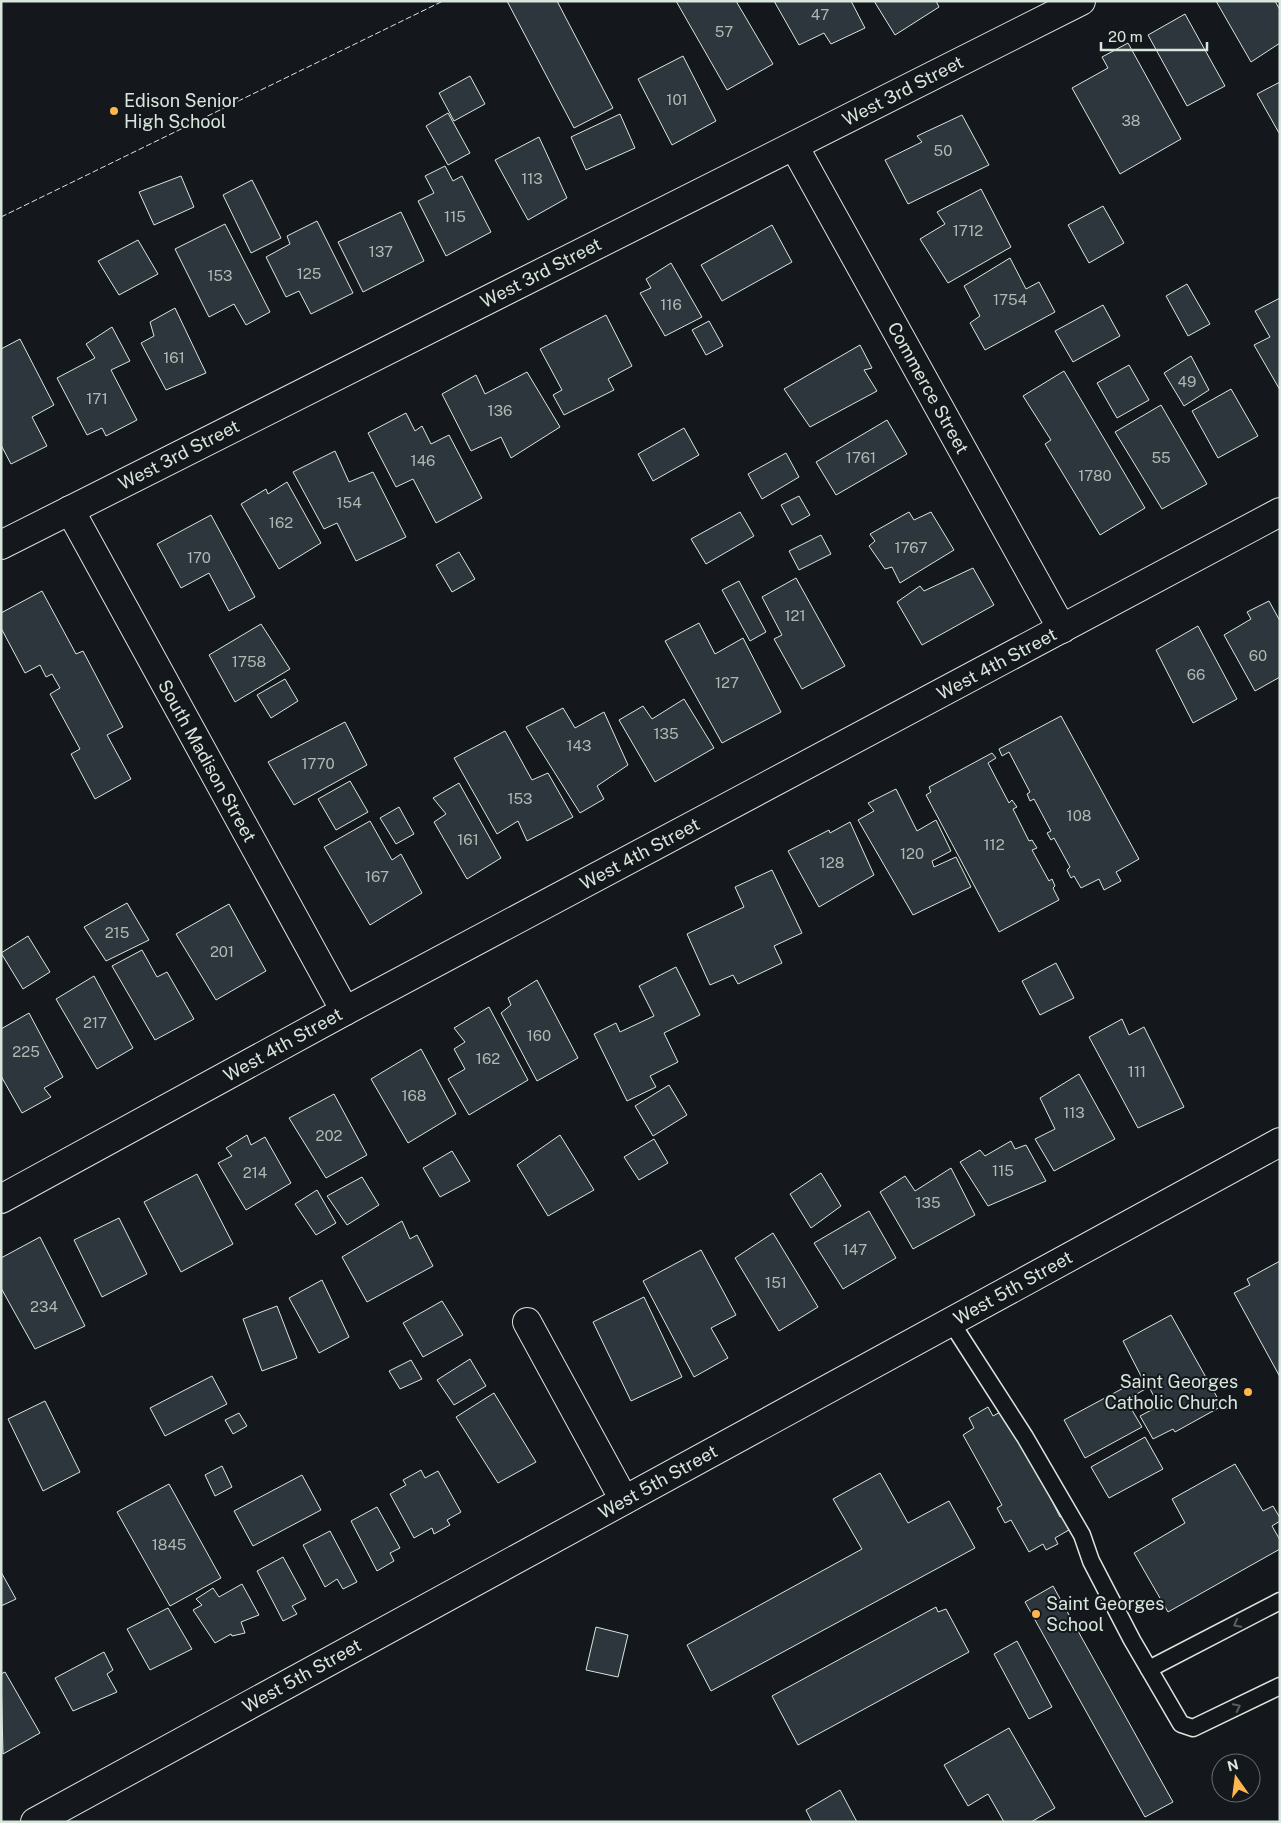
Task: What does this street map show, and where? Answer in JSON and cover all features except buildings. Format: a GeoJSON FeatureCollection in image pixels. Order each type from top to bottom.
{"type":"FeatureCollection","features":[{"type":"Feature","properties":{"kind":"street","name":"West 3rd Street"},"geometry":{"type":"LineString","coordinates":[[1,545],[1081,1]]}},
{"type":"Feature","properties":{"kind":"street","name":"Commerce Street"},"geometry":{"type":"LineString","coordinates":[[794,146],[1062,629]]}},
{"type":"Feature","properties":{"kind":"street","name":"South Madison Street"},"geometry":{"type":"LineString","coordinates":[[70,510],[345,1011]]}},
{"type":"Feature","properties":{"kind":"street","name":"West 4th Street"},"geometry":{"type":"LineString","coordinates":[[1,1199],[345,1011],[1280,512]]}},
{"type":"Feature","properties":{"kind":"street","name":"West 5th Street"},"geometry":{"type":"LineString","coordinates":[[35,1822],[1280,1142]]}},
{"type":"Feature","properties":{"kind":"street"},"geometry":{"type":"LineString","coordinates":[[527,1322],[624,1500]]}},
{"type":"Feature","properties":{"kind":"lane"},"geometry":{"type":"LineString","coordinates":[[951,1322],[1025,1437],[1082,1535],[1091,1561],[1181,1724],[1194,1728],[1280,1686]]}},
{"type":"Feature","properties":{"kind":"lane"},"geometry":{"type":"LineString","coordinates":[[1149,1669],[1280,1601]]}},
{"type":"Feature","properties":{"kind":"fence"},"geometry":{"type":"LineString","coordinates":[[1,217],[443,1]]}},
{"type":"Feature","properties":{"kind":"place","name":"Edison Senior High School"},"geometry":{"type":"Point","coordinates":[114,111]}},
{"type":"Feature","properties":{"kind":"place","name":"Saint Georges Catholic Church"},"geometry":{"type":"Point","coordinates":[1248,1392]}},
{"type":"Feature","properties":{"kind":"place","name":"Saint Georges School"},"geometry":{"type":"Point","coordinates":[1036,1614]}}]}
